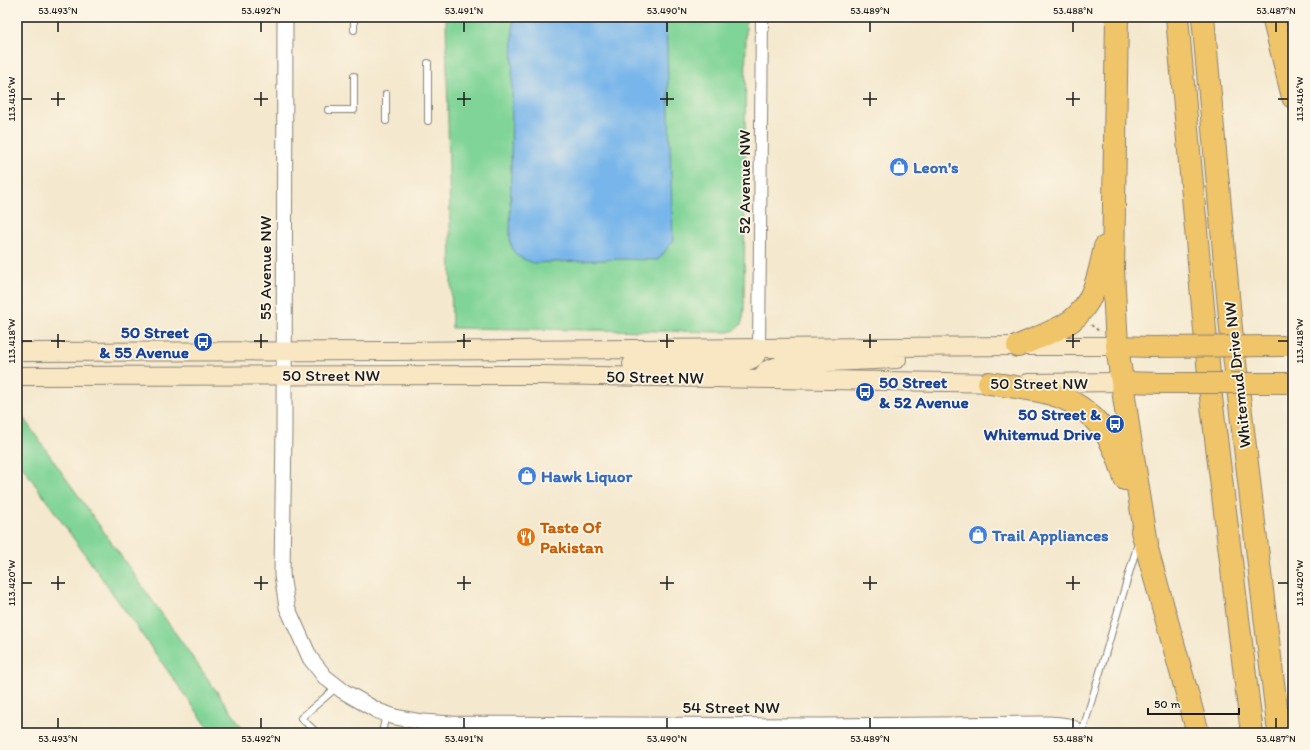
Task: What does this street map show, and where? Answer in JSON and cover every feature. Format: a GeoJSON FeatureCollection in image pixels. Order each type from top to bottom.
{"type":"FeatureCollection","features":[{"type":"Feature","properties":{"kind":"highway"},"geometry":{"type":"LineString","coordinates":[[1117,17],[1113,269],[1117,346],[1144,537]]}},
{"type":"Feature","properties":{"kind":"highway","name":"Whitemud Drive NW"},"geometry":{"type":"LineString","coordinates":[[1176,17],[1211,397],[1252,733]]}},
{"type":"Feature","properties":{"kind":"highway","name":"Whitemud Drive NW"},"geometry":{"type":"LineString","coordinates":[[1203,17],[1232,337],[1280,733]]}},
{"type":"Feature","properties":{"kind":"highway"},"geometry":{"type":"LineString","coordinates":[[1273,17],[1293,97]]}},
{"type":"Feature","properties":{"kind":"highway"},"geometry":{"type":"LineString","coordinates":[[1018,346],[1071,321],[1085,306],[1095,288],[1113,211]]}},
{"type":"Feature","properties":{"kind":"highway"},"geometry":{"type":"LineString","coordinates":[[989,383],[1044,392],[1067,399],[1079,405],[1091,415],[1106,432],[1117,452],[1144,537],[1198,733]]}},
{"type":"Feature","properties":{"kind":"main road","name":"50 Street NW"},"geometry":{"type":"LineString","coordinates":[[17,352],[390,351],[1018,346],[1289,346]]}},
{"type":"Feature","properties":{"kind":"main road"},"geometry":{"type":"LineString","coordinates":[[761,378],[767,370],[784,364],[900,359],[951,347]]}},
{"type":"Feature","properties":{"kind":"main road"},"geometry":{"type":"LineString","coordinates":[[541,375],[622,365],[737,363],[750,360],[757,355],[759,348]]}},
{"type":"Feature","properties":{"kind":"main road","name":"50 Street NW"},"geometry":{"type":"LineString","coordinates":[[17,376],[541,375],[989,383],[1291,383]]}},
{"type":"Feature","properties":{"kind":"street","name":"55 Avenue NW"},"geometry":{"type":"LineString","coordinates":[[285,17],[282,575],[287,607],[310,658],[325,677]]}},
{"type":"Feature","properties":{"kind":"street","name":"52 Avenue NW"},"geometry":{"type":"LineString","coordinates":[[759,348],[762,17]]}},
{"type":"Feature","properties":{"kind":"street","name":"54 Street NW"},"geometry":{"type":"LineString","coordinates":[[325,677],[343,691],[386,714],[422,722],[540,729],[820,729],[1048,724],[1067,725],[1079,732]]}},
{"type":"Feature","properties":{"kind":"lane"},"geometry":{"type":"LineString","coordinates":[[354,17],[354,30]]}},
{"type":"Feature","properties":{"kind":"lane"},"geometry":{"type":"LineString","coordinates":[[428,63],[428,121]]}},
{"type":"Feature","properties":{"kind":"lane"},"geometry":{"type":"LineString","coordinates":[[328,110],[354,110],[354,76]]}},
{"type":"Feature","properties":{"kind":"lane"},"geometry":{"type":"LineString","coordinates":[[386,94],[386,121]]}},
{"type":"Feature","properties":{"kind":"lane"},"geometry":{"type":"LineString","coordinates":[[1079,732],[1144,537]]}},
{"type":"Feature","properties":{"kind":"lane"},"geometry":{"type":"LineString","coordinates":[[317,733],[301,718],[337,687]]}},
{"type":"Feature","properties":{"kind":"lane"},"geometry":{"type":"LineString","coordinates":[[382,733],[386,714]]}},
{"type":"Feature","properties":{"kind":"green space"},"geometry":{"type":"Polygon","coordinates":[[[446,17],[746,17],[744,308],[742,321],[739,327],[728,332],[452,328],[446,17]]]}},
{"type":"Feature","properties":{"kind":"green space"},"geometry":{"type":"Polygon","coordinates":[[[17,409],[246,733],[212,733],[17,459],[17,409]]]}},
{"type":"Feature","properties":{"kind":"water"},"geometry":{"type":"Polygon","coordinates":[[[513,17],[666,17],[673,241],[658,260],[623,259],[534,263],[521,258],[514,251],[510,241],[513,17]]]}},
{"type":"Feature","properties":{"kind":"place","name":"Leon's"},"geometry":{"type":"Point","coordinates":[899,167]}},
{"type":"Feature","properties":{"kind":"place","name":"50 Street & 55 Avenue"},"geometry":{"type":"Point","coordinates":[203,342]}},
{"type":"Feature","properties":{"kind":"place","name":"50 Street & 52 Avenue"},"geometry":{"type":"Point","coordinates":[865,392]}},
{"type":"Feature","properties":{"kind":"place","name":"50 Street & Whitemud Drive"},"geometry":{"type":"Point","coordinates":[1115,424]}},
{"type":"Feature","properties":{"kind":"place","name":"Hawk Liquor"},"geometry":{"type":"Point","coordinates":[527,476]}},
{"type":"Feature","properties":{"kind":"place","name":"Trail Appliances"},"geometry":{"type":"Point","coordinates":[978,535]}},
{"type":"Feature","properties":{"kind":"place","name":"Taste Of Pakistan"},"geometry":{"type":"Point","coordinates":[526,537]}}]}
